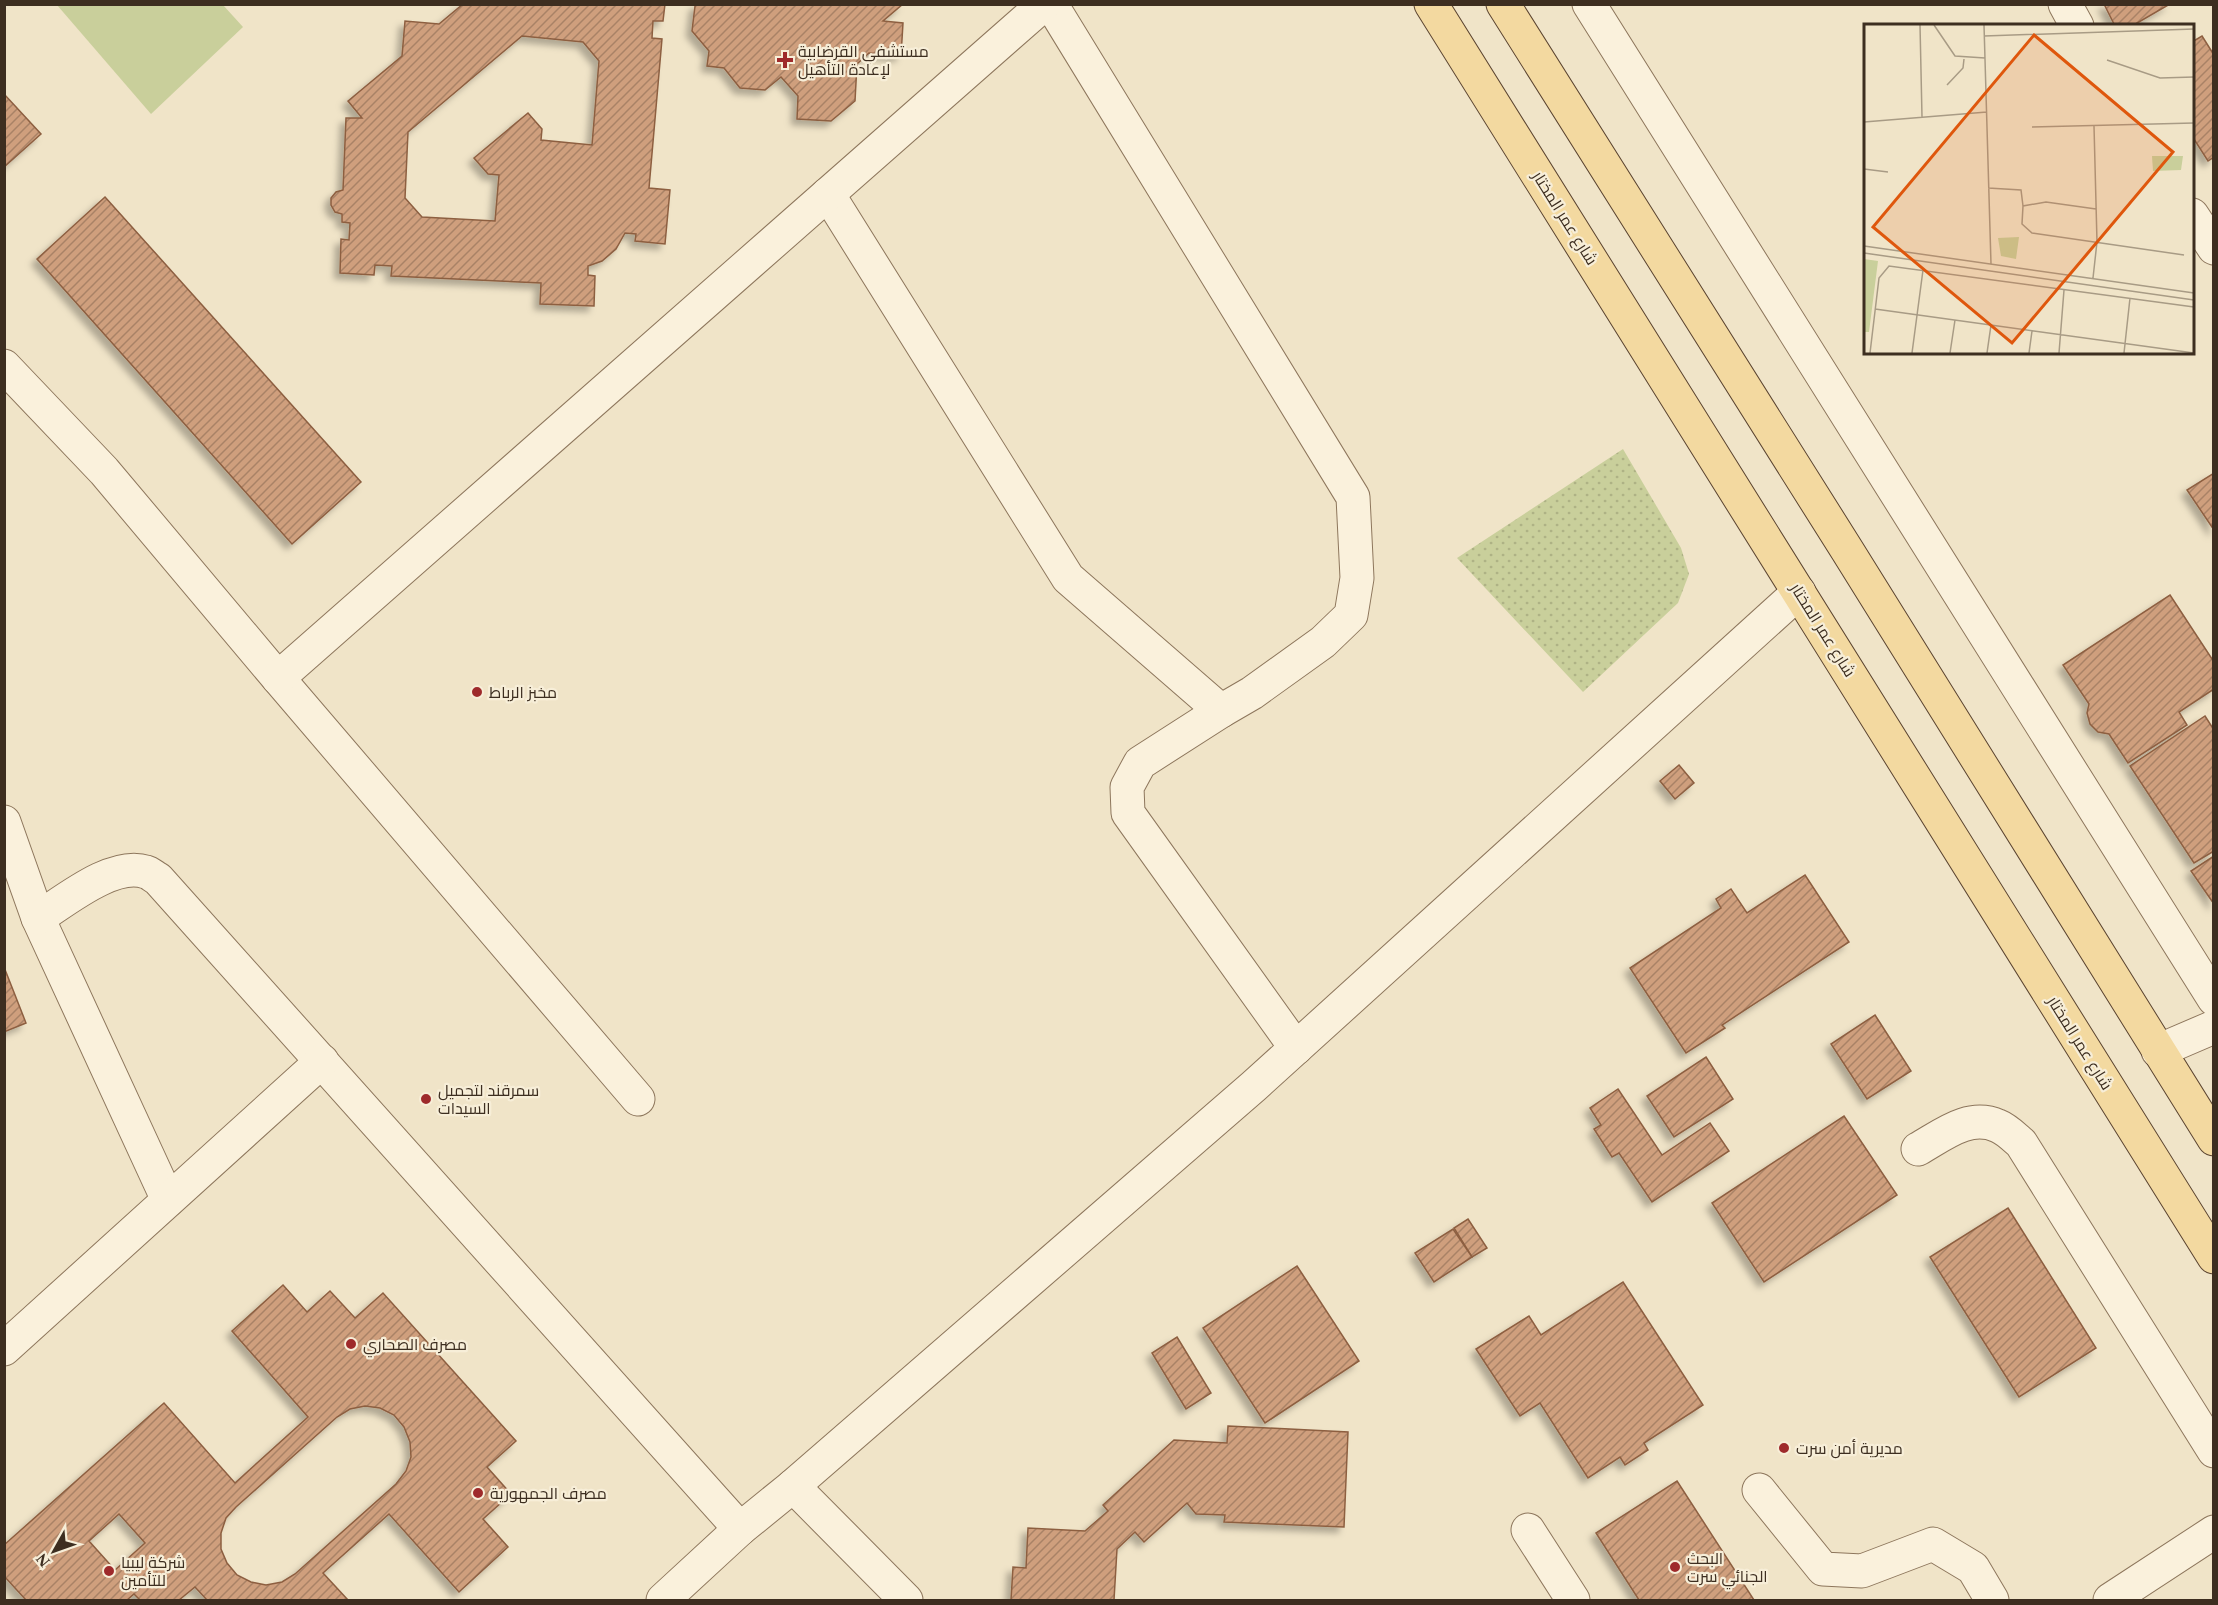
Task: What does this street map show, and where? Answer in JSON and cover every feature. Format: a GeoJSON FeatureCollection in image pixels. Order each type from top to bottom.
{"type":"FeatureCollection","features":[{"type":"Feature","properties":{"kind":"main road","name":"شارع عمر المختار"},"geometry":{"type":"LineString","coordinates":[[1431,4],[2214,1257]]}},
{"type":"Feature","properties":{"kind":"main road"},"geometry":{"type":"LineString","coordinates":[[1503,4],[2214,1139]]}},
{"type":"Feature","properties":{"kind":"street"},"geometry":{"type":"LineString","coordinates":[[278,678],[1044,4]]}},
{"type":"Feature","properties":{"kind":"street"},"geometry":{"type":"LineString","coordinates":[[1051,4],[1353,497],[1357,578],[1351,615],[1323,642],[1252,693],[1140,763],[1126,787],[1128,813],[1296,1048]]}},
{"type":"Feature","properties":{"kind":"street"},"geometry":{"type":"LineString","coordinates":[[1589,4],[2214,999]]}},
{"type":"Feature","properties":{"kind":"street"},"geometry":{"type":"LineString","coordinates":[[2065,4],[2077,24]]}},
{"type":"Feature","properties":{"kind":"street"},"geometry":{"type":"LineString","coordinates":[[828,195],[1068,578],[1221,711]]}},
{"type":"Feature","properties":{"kind":"street"},"geometry":{"type":"LineString","coordinates":[[2194,217],[2214,248]]}},
{"type":"Feature","properties":{"kind":"street"},"geometry":{"type":"LineString","coordinates":[[4,366],[104,471],[638,1099]]}},
{"type":"Feature","properties":{"kind":"street"},"geometry":{"type":"LineString","coordinates":[[663,1600],[740,1529],[793,1486],[1296,1048],[1799,592]]}},
{"type":"Feature","properties":{"kind":"street"},"geometry":{"type":"LineString","coordinates":[[4,822],[38,918],[168,1200]]}},
{"type":"Feature","properties":{"kind":"street"},"geometry":{"type":"LineString","coordinates":[[38,918],[108,876],[121,871],[146,872],[158,879],[740,1529]]}},
{"type":"Feature","properties":{"kind":"street"},"geometry":{"type":"LineString","coordinates":[[2158,1051],[2214,1027]]}},
{"type":"Feature","properties":{"kind":"street"},"geometry":{"type":"LineString","coordinates":[[4,1349],[322,1061]]}},
{"type":"Feature","properties":{"kind":"street"},"geometry":{"type":"LineString","coordinates":[[1918,1149],[1954,1128],[1976,1120],[1999,1126],[2021,1143],[2214,1451]]}},
{"type":"Feature","properties":{"kind":"street"},"geometry":{"type":"LineString","coordinates":[[793,1486],[906,1600]]}},
{"type":"Feature","properties":{"kind":"street"},"geometry":{"type":"LineString","coordinates":[[1759,1490],[1823,1569],[1862,1571],[1933,1544],[1973,1568],[1992,1600]]}},
{"type":"Feature","properties":{"kind":"street"},"geometry":{"type":"LineString","coordinates":[[1528,1530],[1573,1600]]}},
{"type":"Feature","properties":{"kind":"street"},"geometry":{"type":"LineString","coordinates":[[2110,1600],[2214,1532]]}},
{"type":"Feature","properties":{"kind":"green space"},"geometry":{"type":"Polygon","coordinates":[[[57,5],[223,5],[243,27],[151,114],[57,5]]]}},
{"type":"Feature","properties":{"kind":"green space"},"geometry":{"type":"Polygon","coordinates":[[[1623,449],[1681,548],[1689,574],[1678,603],[1583,692],[1457,558],[1623,449]]]}},
{"type":"Feature","properties":{"kind":"building"},"geometry":{"type":"Polygon","coordinates":[[[463,4],[665,4],[663,21],[653,21],[652,38],[662,39],[649,188],[670,190],[665,244],[635,241],[636,234],[625,233],[616,249],[602,261],[588,266],[588,275],[595,276],[594,306],[540,304],[541,283],[391,276],[392,266],[375,265],[374,275],[340,273],[341,239],[349,240],[350,223],[342,222],[342,214],[335,212],[331,205],[331,198],[336,192],[343,190],[346,118],[362,118],[348,101],[402,56],[405,21],[439,24],[463,4]],[[522,36],[408,132],[405,198],[422,217],[495,221],[499,175],[488,174],[474,158],[528,113],[542,129],[541,140],[592,145],[599,61],[583,42],[522,36]]]}},
{"type":"Feature","properties":{"kind":"building","name":"مستشفي القرضابية لإعادة التأهيل"},"geometry":{"type":"Polygon","coordinates":[[[697,4],[903,4],[883,21],[903,23],[901,56],[869,53],[857,64],[855,101],[831,121],[797,119],[798,96],[781,77],[765,90],[740,88],[724,68],[707,66],[709,51],[692,31],[697,4]]]}},
{"type":"Feature","properties":{"kind":"building"},"geometry":{"type":"Polygon","coordinates":[[[2104,4],[2170,4],[2135,24],[2114,24],[2104,4]]]}},
{"type":"Feature","properties":{"kind":"building"},"geometry":{"type":"Polygon","coordinates":[[[2202,36],[2214,55],[2214,157],[2208,161],[2194,139],[2194,41],[2202,36]]]}},
{"type":"Feature","properties":{"kind":"building"},"geometry":{"type":"Polygon","coordinates":[[[4,94],[41,134],[4,167],[4,94]]]}},
{"type":"Feature","properties":{"kind":"building"},"geometry":{"type":"Polygon","coordinates":[[[105,197],[361,482],[292,544],[37,259],[105,197]]]}},
{"type":"Feature","properties":{"kind":"building"},"geometry":{"type":"Polygon","coordinates":[[[2214,473],[2214,530],[2187,490],[2214,473]]]}},
{"type":"Feature","properties":{"kind":"building"},"geometry":{"type":"Polygon","coordinates":[[[2170,595],[2214,662],[2214,689],[2179,712],[2187,725],[2128,763],[2109,734],[2098,732],[2090,724],[2087,713],[2089,704],[2063,665],[2170,595]]]}},
{"type":"Feature","properties":{"kind":"building"},"geometry":{"type":"Polygon","coordinates":[[[2205,716],[2214,730],[2214,851],[2194,863],[2130,766],[2205,716]]]}},
{"type":"Feature","properties":{"kind":"building"},"geometry":{"type":"Polygon","coordinates":[[[1679,765],[1694,783],[1675,799],[1660,781],[1679,765]]]}},
{"type":"Feature","properties":{"kind":"building"},"geometry":{"type":"Polygon","coordinates":[[[2214,856],[2214,904],[2191,871],[2214,856]]]}},
{"type":"Feature","properties":{"kind":"building"},"geometry":{"type":"Polygon","coordinates":[[[1805,875],[1849,942],[1722,1025],[1725,1028],[1686,1053],[1630,968],[1721,908],[1716,899],[1731,889],[1747,913],[1805,875]]]}},
{"type":"Feature","properties":{"kind":"building"},"geometry":{"type":"Polygon","coordinates":[[[4,967],[26,1023],[4,1032],[4,967]]]}},
{"type":"Feature","properties":{"kind":"building"},"geometry":{"type":"Polygon","coordinates":[[[1875,1015],[1911,1071],[1867,1099],[1831,1044],[1875,1015]]]}},
{"type":"Feature","properties":{"kind":"building"},"geometry":{"type":"Polygon","coordinates":[[[1706,1057],[1733,1099],[1674,1137],[1647,1096],[1706,1057]]]}},
{"type":"Feature","properties":{"kind":"building"},"geometry":{"type":"Polygon","coordinates":[[[1618,1089],[1662,1155],[1710,1123],[1729,1151],[1652,1202],[1619,1153],[1612,1157],[1594,1129],[1601,1125],[1590,1108],[1618,1089]]]}},
{"type":"Feature","properties":{"kind":"building"},"geometry":{"type":"Polygon","coordinates":[[[1844,1116],[1897,1195],[1764,1282],[1712,1203],[1844,1116]]]}},
{"type":"Feature","properties":{"kind":"building"},"geometry":{"type":"Polygon","coordinates":[[[2008,1208],[2096,1348],[2019,1397],[1930,1257],[2008,1208]]]}},
{"type":"Feature","properties":{"kind":"building"},"geometry":{"type":"Polygon","coordinates":[[[1468,1219],[1487,1248],[1472,1257],[1454,1228],[1468,1219]]]}},
{"type":"Feature","properties":{"kind":"building"},"geometry":{"type":"Polygon","coordinates":[[[1453,1229],[1472,1257],[1434,1282],[1415,1253],[1453,1229]]]}},
{"type":"Feature","properties":{"kind":"building"},"geometry":{"type":"Polygon","coordinates":[[[1297,1266],[1359,1361],[1265,1423],[1203,1328],[1297,1266]]]}},
{"type":"Feature","properties":{"kind":"building"},"geometry":{"type":"Polygon","coordinates":[[[1623,1282],[1703,1405],[1644,1443],[1648,1450],[1625,1465],[1620,1457],[1588,1478],[1540,1403],[1520,1416],[1476,1349],[1529,1316],[1541,1335],[1623,1282]]]}},
{"type":"Feature","properties":{"kind":"building"},"geometry":{"type":"Polygon","coordinates":[[[283,1285],[307,1312],[330,1291],[355,1318],[383,1293],[516,1441],[487,1467],[511,1494],[483,1519],[508,1547],[459,1592],[389,1514],[323,1573],[348,1600],[207,1600],[195,1587],[179,1600],[140,1600],[134,1594],[127,1600],[26,1600],[4,1576],[4,1545],[164,1403],[235,1483],[308,1417],[232,1331],[283,1285]],[[365,1406],[350,1409],[337,1417],[226,1518],[221,1533],[221,1549],[227,1563],[237,1575],[251,1582],[266,1585],[282,1582],[295,1574],[396,1484],[406,1471],[411,1457],[410,1442],[404,1427],[394,1415],[380,1408],[365,1406]],[[119,1514],[89,1541],[115,1570],[145,1543],[119,1514]]]}},
{"type":"Feature","properties":{"kind":"building"},"geometry":{"type":"Polygon","coordinates":[[[1177,1337],[1211,1393],[1186,1409],[1152,1353],[1177,1337]]]}},
{"type":"Feature","properties":{"kind":"building"},"geometry":{"type":"Polygon","coordinates":[[[1228,1426],[1348,1432],[1344,1527],[1224,1522],[1225,1515],[1196,1514],[1187,1503],[1144,1542],[1135,1532],[1117,1549],[1114,1600],[1011,1600],[1013,1567],[1026,1568],[1028,1528],[1085,1531],[1108,1511],[1103,1505],[1174,1440],[1227,1443],[1228,1426]]]}},
{"type":"Feature","properties":{"kind":"building","name":"البحث الجنائي سرت"},"geometry":{"type":"Polygon","coordinates":[[[1677,1481],[1754,1600],[1639,1600],[1596,1533],[1677,1481]]]}},
{"type":"Feature","properties":{"kind":"place","name":"مستشفي القرضابية لإعادة التأهيل"},"geometry":{"type":"Point","coordinates":[785,60]}},
{"type":"Feature","properties":{"kind":"place","name":"مخبز الرباط"},"geometry":{"type":"Point","coordinates":[477,692]}},
{"type":"Feature","properties":{"kind":"place","name":"سمرقند لتجميل السيدات"},"geometry":{"type":"Point","coordinates":[426,1099]}},
{"type":"Feature","properties":{"kind":"place","name":"مصرف الصحاري"},"geometry":{"type":"Point","coordinates":[351,1344]}},
{"type":"Feature","properties":{"kind":"place","name":"مديرية أمن سرت"},"geometry":{"type":"Point","coordinates":[1784,1448]}},
{"type":"Feature","properties":{"kind":"place","name":"مصرف الجمهورية"},"geometry":{"type":"Point","coordinates":[478,1493]}},
{"type":"Feature","properties":{"kind":"place","name":"البحث الجنائي سرت"},"geometry":{"type":"Point","coordinates":[1675,1567]}},
{"type":"Feature","properties":{"kind":"place","name":"شركة ليبيا للتأمين"},"geometry":{"type":"Point","coordinates":[109,1571]}}]}
